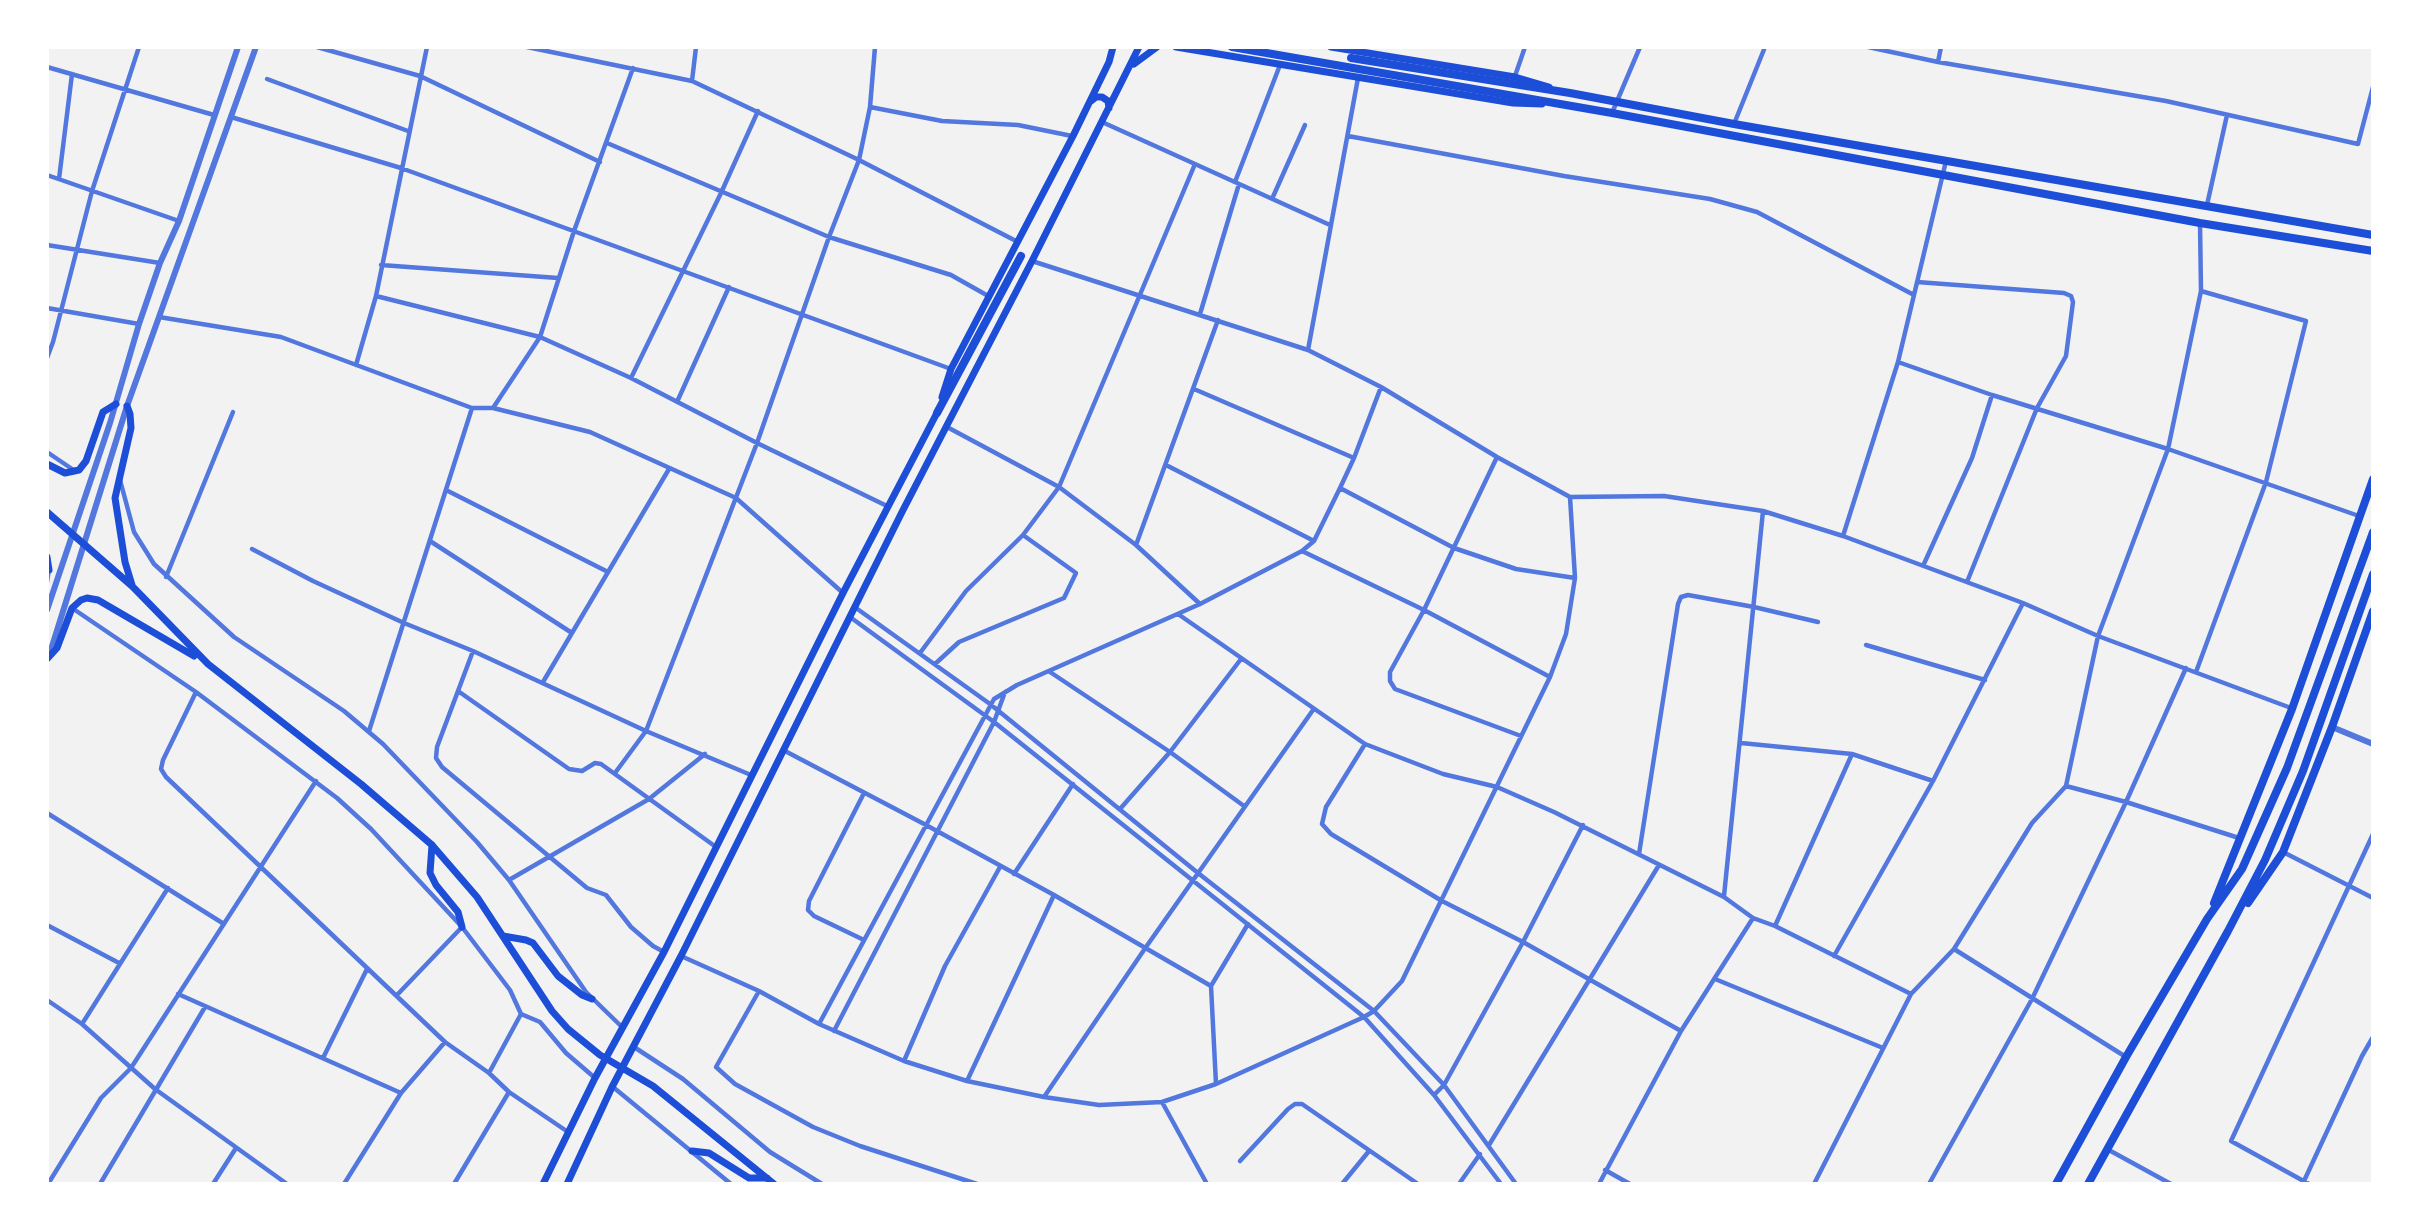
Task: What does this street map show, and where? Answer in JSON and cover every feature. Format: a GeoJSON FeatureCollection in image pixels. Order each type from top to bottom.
{"type":"FeatureCollection","features":[{"type":"Feature","properties":{"kind":"main road"},"geometry":{"type":"LineString","coordinates":[[1106,47],[1109,62]]}},
{"type":"Feature","properties":{"kind":"main road"},"geometry":{"type":"LineString","coordinates":[[937,413],[951,369],[1073,136],[1109,62],[1113,47]]}},
{"type":"Feature","properties":{"kind":"main road"},"geometry":{"type":"LineString","coordinates":[[1129,70],[1157,47]]}},
{"type":"Feature","properties":{"kind":"main road"},"geometry":{"type":"LineString","coordinates":[[1176,47],[1513,103],[1559,104]]}},
{"type":"Feature","properties":{"kind":"main road"},"geometry":{"type":"LineString","coordinates":[[1214,47],[1223,55]]}},
{"type":"Feature","properties":{"kind":"main road"},"geometry":{"type":"LineString","coordinates":[[1232,47],[1570,93],[2373,235]]}},
{"type":"Feature","properties":{"kind":"main road"},"geometry":{"type":"LineString","coordinates":[[1331,47],[1515,77],[1570,93]]}},
{"type":"Feature","properties":{"kind":"main road"},"geometry":{"type":"LineString","coordinates":[[567,1184],[612,1087],[785,751],[850,617],[1129,70],[1136,50]]}},
{"type":"Feature","properties":{"kind":"main road"},"geometry":{"type":"LineString","coordinates":[[1350,63],[1942,176],[2373,251]]}},
{"type":"Feature","properties":{"kind":"main road"},"geometry":{"type":"LineString","coordinates":[[1090,101],[1102,97],[1108,102],[1109,108]]}},
{"type":"Feature","properties":{"kind":"main road"},"geometry":{"type":"LineString","coordinates":[[542,1184],[595,1078],[664,952],[887,506],[1021,256]]}},
{"type":"Feature","properties":{"kind":"main road"},"geometry":{"type":"LineString","coordinates":[[47,464],[65,473],[76,472],[86,461],[103,412],[116,404]]}},
{"type":"Feature","properties":{"kind":"main road"},"geometry":{"type":"LineString","coordinates":[[127,406],[132,421],[115,506],[132,586]]}},
{"type":"Feature","properties":{"kind":"main road"},"geometry":{"type":"LineString","coordinates":[[2207,919],[2292,709],[2373,479]]}},
{"type":"Feature","properties":{"kind":"main road"},"geometry":{"type":"LineString","coordinates":[[47,512],[132,586],[208,664],[361,784],[432,845],[477,897],[552,1011],[568,1029],[600,1055],[653,1086],[775,1184]]}},
{"type":"Feature","properties":{"kind":"main road"},"geometry":{"type":"LineString","coordinates":[[2056,1184],[2207,919],[2242,869],[2287,768],[2373,532]]}},
{"type":"Feature","properties":{"kind":"main road"},"geometry":{"type":"LineString","coordinates":[[47,557],[48,568]]}},
{"type":"Feature","properties":{"kind":"main road"},"geometry":{"type":"LineString","coordinates":[[2088,1184],[2265,860],[2303,771],[2373,574]]}},
{"type":"Feature","properties":{"kind":"main road"},"geometry":{"type":"LineString","coordinates":[[47,658],[57,648],[72,608],[87,598],[99,600],[208,664]]}},
{"type":"Feature","properties":{"kind":"main road"},"geometry":{"type":"LineString","coordinates":[[2228,931],[2283,852],[2332,727],[2373,611]]}},
{"type":"Feature","properties":{"kind":"main road"},"geometry":{"type":"LineString","coordinates":[[432,845],[432,879],[458,912],[462,927]]}},
{"type":"Feature","properties":{"kind":"main road"},"geometry":{"type":"LineString","coordinates":[[503,936],[533,943],[558,976],[582,995],[592,999]]}},
{"type":"Feature","properties":{"kind":"main road"},"geometry":{"type":"LineString","coordinates":[[664,952],[681,956]]}},
{"type":"Feature","properties":{"kind":"main road"},"geometry":{"type":"LineString","coordinates":[[692,1151],[709,1153],[749,1178],[767,1178]]}},
{"type":"Feature","properties":{"kind":"street"},"geometry":{"type":"LineString","coordinates":[[47,358],[92,191],[139,47]]}},
{"type":"Feature","properties":{"kind":"street"},"geometry":{"type":"LineString","coordinates":[[47,610],[110,424],[139,324],[160,263],[179,221],[239,47]]}},
{"type":"Feature","properties":{"kind":"street"},"geometry":{"type":"LineString","coordinates":[[47,658],[127,406],[256,47]]}},
{"type":"Feature","properties":{"kind":"street"},"geometry":{"type":"LineString","coordinates":[[317,47],[420,76],[600,162]]}},
{"type":"Feature","properties":{"kind":"street"},"geometry":{"type":"LineString","coordinates":[[356,365],[376,296],[427,47]]}},
{"type":"Feature","properties":{"kind":"street"},"geometry":{"type":"LineString","coordinates":[[527,47],[692,81],[859,160],[1018,243]]}},
{"type":"Feature","properties":{"kind":"street"},"geometry":{"type":"LineString","coordinates":[[692,81],[696,47]]}},
{"type":"Feature","properties":{"kind":"street"},"geometry":{"type":"LineString","coordinates":[[615,773],[646,731],[757,443],[829,237],[859,160],[870,107],[875,47]]}},
{"type":"Feature","properties":{"kind":"street"},"geometry":{"type":"LineString","coordinates":[[1515,77],[1525,47]]}},
{"type":"Feature","properties":{"kind":"street"},"geometry":{"type":"LineString","coordinates":[[1612,113],[1640,47]]}},
{"type":"Feature","properties":{"kind":"street"},"geometry":{"type":"LineString","coordinates":[[1734,124],[1765,47]]}},
{"type":"Feature","properties":{"kind":"street"},"geometry":{"type":"LineString","coordinates":[[1868,47],[1938,62],[2166,101],[2358,144],[2373,87]]}},
{"type":"Feature","properties":{"kind":"street"},"geometry":{"type":"LineString","coordinates":[[1938,62],[1941,47]]}},
{"type":"Feature","properties":{"kind":"street"},"geometry":{"type":"LineString","coordinates":[[1200,314],[1237,183],[1280,65]]}},
{"type":"Feature","properties":{"kind":"street"},"geometry":{"type":"LineString","coordinates":[[47,67],[214,116]]}},
{"type":"Feature","properties":{"kind":"street"},"geometry":{"type":"LineString","coordinates":[[493,408],[540,337],[574,231],[633,68]]}},
{"type":"Feature","properties":{"kind":"street"},"geometry":{"type":"LineString","coordinates":[[59,179],[72,74]]}},
{"type":"Feature","properties":{"kind":"street"},"geometry":{"type":"LineString","coordinates":[[1308,350],[1358,78]]}},
{"type":"Feature","properties":{"kind":"street"},"geometry":{"type":"LineString","coordinates":[[267,79],[408,131]]}},
{"type":"Feature","properties":{"kind":"street"},"geometry":{"type":"LineString","coordinates":[[870,107],[942,121],[1018,125],[1073,136]]}},
{"type":"Feature","properties":{"kind":"street"},"geometry":{"type":"LineString","coordinates":[[631,378],[758,111]]}},
{"type":"Feature","properties":{"kind":"street"},"geometry":{"type":"LineString","coordinates":[[2206,206],[2227,115]]}},
{"type":"Feature","properties":{"kind":"street"},"geometry":{"type":"LineString","coordinates":[[230,117],[401,168],[951,369]]}},
{"type":"Feature","properties":{"kind":"street"},"geometry":{"type":"LineString","coordinates":[[1102,122],[1330,225]]}},
{"type":"Feature","properties":{"kind":"street"},"geometry":{"type":"LineString","coordinates":[[1272,199],[1305,125]]}},
{"type":"Feature","properties":{"kind":"street"},"geometry":{"type":"LineString","coordinates":[[1348,136],[1564,176],[1710,199],[1757,212],[1914,295]]}},
{"type":"Feature","properties":{"kind":"street"},"geometry":{"type":"LineString","coordinates":[[607,143],[829,237],[951,275],[990,297]]}},
{"type":"Feature","properties":{"kind":"street"},"geometry":{"type":"LineString","coordinates":[[1843,536],[1898,362],[1946,161]]}},
{"type":"Feature","properties":{"kind":"street"},"geometry":{"type":"LineString","coordinates":[[920,653],[966,591],[1023,535],[1059,487],[1195,164]]}},
{"type":"Feature","properties":{"kind":"street"},"geometry":{"type":"LineString","coordinates":[[47,174],[179,221]]}},
{"type":"Feature","properties":{"kind":"street"},"geometry":{"type":"LineString","coordinates":[[1814,1184],[1911,994],[1954,949],[2032,824],[2066,786],[2098,636],[2168,449],[2201,291],[2200,223]]}},
{"type":"Feature","properties":{"kind":"street"},"geometry":{"type":"LineString","coordinates":[[47,245],[176,265]]}},
{"type":"Feature","properties":{"kind":"street"},"geometry":{"type":"LineString","coordinates":[[1032,261],[1308,350],[1381,387],[1497,457],[1570,496],[1664,496],[1763,510],[1843,536],[2024,603],[2098,636],[2292,709]]}},
{"type":"Feature","properties":{"kind":"street"},"geometry":{"type":"LineString","coordinates":[[382,265],[558,278]]}},
{"type":"Feature","properties":{"kind":"street"},"geometry":{"type":"LineString","coordinates":[[1917,282],[2064,293],[2071,296],[2073,302],[2066,356],[2037,408],[1967,582]]}},
{"type":"Feature","properties":{"kind":"street"},"geometry":{"type":"LineString","coordinates":[[677,402],[729,287]]}},
{"type":"Feature","properties":{"kind":"street"},"geometry":{"type":"LineString","coordinates":[[2196,672],[2266,482],[2306,321],[2201,291]]}},
{"type":"Feature","properties":{"kind":"street"},"geometry":{"type":"LineString","coordinates":[[376,296],[540,337],[631,378],[887,506]]}},
{"type":"Feature","properties":{"kind":"street"},"geometry":{"type":"LineString","coordinates":[[47,308],[139,324]]}},
{"type":"Feature","properties":{"kind":"street"},"geometry":{"type":"LineString","coordinates":[[158,317],[281,337],[472,408],[493,408],[590,432],[736,498],[843,593]]}},
{"type":"Feature","properties":{"kind":"street"},"geometry":{"type":"LineString","coordinates":[[1136,545],[1218,320]]}},
{"type":"Feature","properties":{"kind":"street"},"geometry":{"type":"LineString","coordinates":[[1898,362],[1992,395],[2168,449],[2360,516]]}},
{"type":"Feature","properties":{"kind":"street"},"geometry":{"type":"LineString","coordinates":[[820,1024],[990,704],[1005,691],[1200,604],[1302,551],[1314,541],[1340,488],[1381,387]]}},
{"type":"Feature","properties":{"kind":"street"},"geometry":{"type":"LineString","coordinates":[[1194,389],[1354,458]]}},
{"type":"Feature","properties":{"kind":"street"},"geometry":{"type":"LineString","coordinates":[[1923,566],[1972,458],[1992,395]]}},
{"type":"Feature","properties":{"kind":"street"},"geometry":{"type":"LineString","coordinates":[[369,731],[472,408]]}},
{"type":"Feature","properties":{"kind":"street"},"geometry":{"type":"LineString","coordinates":[[166,578],[233,412]]}},
{"type":"Feature","properties":{"kind":"street"},"geometry":{"type":"LineString","coordinates":[[947,427],[1059,487],[1136,545],[1200,604]]}},
{"type":"Feature","properties":{"kind":"street"},"geometry":{"type":"LineString","coordinates":[[47,452],[76,472]]}},
{"type":"Feature","properties":{"kind":"street"},"geometry":{"type":"LineString","coordinates":[[1497,457],[1424,610],[1390,672],[1390,681],[1395,689],[1521,736]]}},
{"type":"Feature","properties":{"kind":"street"},"geometry":{"type":"LineString","coordinates":[[1166,466],[1314,541]]}},
{"type":"Feature","properties":{"kind":"street"},"geometry":{"type":"LineString","coordinates":[[543,682],[669,469]]}},
{"type":"Feature","properties":{"kind":"street"},"geometry":{"type":"LineString","coordinates":[[119,476],[134,532],[143,549],[166,578],[234,637],[344,711],[369,731],[460,824],[509,880],[592,999],[622,1028]]}},
{"type":"Feature","properties":{"kind":"street"},"geometry":{"type":"LineString","coordinates":[[1340,488],[1454,548],[1516,569],[1575,578]]}},
{"type":"Feature","properties":{"kind":"street"},"geometry":{"type":"LineString","coordinates":[[446,490],[608,572]]}},
{"type":"Feature","properties":{"kind":"street"},"geometry":{"type":"LineString","coordinates":[[681,956],[759,990],[834,1031],[904,1061],[967,1081],[1099,1105],[1162,1102],[1216,1084],[1364,1017],[1374,1011],[1402,981],[1550,677],[1566,634],[1575,578],[1570,496]]}},
{"type":"Feature","properties":{"kind":"street"},"geometry":{"type":"LineString","coordinates":[[1724,897],[1763,510]]}},
{"type":"Feature","properties":{"kind":"street"},"geometry":{"type":"LineString","coordinates":[[935,664],[959,642],[1064,598],[1076,573],[1023,535]]}},
{"type":"Feature","properties":{"kind":"street"},"geometry":{"type":"LineString","coordinates":[[430,541],[572,633]]}},
{"type":"Feature","properties":{"kind":"street"},"geometry":{"type":"LineString","coordinates":[[252,549],[313,581],[543,682],[646,731],[751,775]]}},
{"type":"Feature","properties":{"kind":"street"},"geometry":{"type":"LineString","coordinates":[[1302,551],[1424,610],[1550,677]]}},
{"type":"Feature","properties":{"kind":"street"},"geometry":{"type":"LineString","coordinates":[[47,582],[48,568]]}},
{"type":"Feature","properties":{"kind":"street"},"geometry":{"type":"LineString","coordinates":[[1639,854],[1681,597],[1688,595],[1754,607],[1818,622]]}},
{"type":"Feature","properties":{"kind":"street"},"geometry":{"type":"LineString","coordinates":[[1834,956],[1933,781],[2024,603]]}},
{"type":"Feature","properties":{"kind":"street"},"geometry":{"type":"LineString","coordinates":[[72,608],[196,692],[316,780],[371,829],[462,927],[510,990],[521,1014],[540,1022],[566,1053],[595,1078]]}},
{"type":"Feature","properties":{"kind":"street"},"geometry":{"type":"LineString","coordinates":[[856,608],[990,704],[1198,873],[1374,1011],[1444,1085],[1516,1184]]}},
{"type":"Feature","properties":{"kind":"street"},"geometry":{"type":"LineString","coordinates":[[1178,614],[1313,710],[1366,744],[1443,774],[1497,787],[1583,825],[1724,897],[1753,918],[1775,926],[1911,994]]}},
{"type":"Feature","properties":{"kind":"street"},"geometry":{"type":"LineString","coordinates":[[850,617],[994,722],[1364,1017],[1434,1095],[1501,1184]]}},
{"type":"Feature","properties":{"kind":"street"},"geometry":{"type":"LineString","coordinates":[[1867,645],[1985,680]]}},
{"type":"Feature","properties":{"kind":"street"},"geometry":{"type":"LineString","coordinates":[[473,651],[437,747],[436,758],[442,767],[587,888],[606,895],[631,927],[664,952]]}},
{"type":"Feature","properties":{"kind":"street"},"geometry":{"type":"LineString","coordinates":[[1120,809],[1170,752],[1241,659]]}},
{"type":"Feature","properties":{"kind":"street"},"geometry":{"type":"LineString","coordinates":[[1929,1184],[2032,999],[2126,802],[2186,668]]}},
{"type":"Feature","properties":{"kind":"street"},"geometry":{"type":"LineString","coordinates":[[1050,672],[1170,752],[1244,806]]}},
{"type":"Feature","properties":{"kind":"street"},"geometry":{"type":"LineString","coordinates":[[458,691],[569,769],[582,771],[595,763],[601,764],[716,847]]}},
{"type":"Feature","properties":{"kind":"street"},"geometry":{"type":"LineString","coordinates":[[834,1031],[994,722],[1005,691]]}},
{"type":"Feature","properties":{"kind":"street"},"geometry":{"type":"LineString","coordinates":[[196,692],[163,760],[161,769],[166,777],[445,1042],[489,1073],[509,1092],[568,1132]]}},
{"type":"Feature","properties":{"kind":"street"},"geometry":{"type":"LineString","coordinates":[[1044,1097],[1313,710]]}},
{"type":"Feature","properties":{"kind":"street"},"geometry":{"type":"LineString","coordinates":[[2332,727],[2373,744]]}},
{"type":"Feature","properties":{"kind":"street"},"geometry":{"type":"LineString","coordinates":[[1741,743],[1852,754],[1933,781]]}},
{"type":"Feature","properties":{"kind":"street"},"geometry":{"type":"LineString","coordinates":[[1366,744],[1326,807],[1322,824],[1331,834],[1442,901],[1523,942],[1681,1031]]}},
{"type":"Feature","properties":{"kind":"street"},"geometry":{"type":"LineString","coordinates":[[785,751],[1054,895],[1211,986]]}},
{"type":"Feature","properties":{"kind":"street"},"geometry":{"type":"LineString","coordinates":[[509,880],[649,799],[705,754]]}},
{"type":"Feature","properties":{"kind":"street"},"geometry":{"type":"LineString","coordinates":[[1775,926],[1852,754]]}},
{"type":"Feature","properties":{"kind":"street"},"geometry":{"type":"LineString","coordinates":[[48,1184],[101,1098],[131,1068],[316,780]]}},
{"type":"Feature","properties":{"kind":"street"},"geometry":{"type":"LineString","coordinates":[[1014,874],[1073,785]]}},
{"type":"Feature","properties":{"kind":"street"},"geometry":{"type":"LineString","coordinates":[[2066,786],[2241,839]]}},
{"type":"Feature","properties":{"kind":"street"},"geometry":{"type":"LineString","coordinates":[[864,793],[809,901],[808,910],[814,916],[864,940]]}},
{"type":"Feature","properties":{"kind":"street"},"geometry":{"type":"LineString","coordinates":[[47,813],[224,924]]}},
{"type":"Feature","properties":{"kind":"street"},"geometry":{"type":"LineString","coordinates":[[1434,1095],[1444,1085],[1523,942],[1583,825]]}},
{"type":"Feature","properties":{"kind":"street"},"geometry":{"type":"LineString","coordinates":[[2373,834],[2231,1141],[2306,1182],[2373,1037]]}},
{"type":"Feature","properties":{"kind":"street"},"geometry":{"type":"LineString","coordinates":[[2283,852],[2373,898]]}},
{"type":"Feature","properties":{"kind":"street"},"geometry":{"type":"LineString","coordinates":[[1489,1145],[1659,865]]}},
{"type":"Feature","properties":{"kind":"street"},"geometry":{"type":"LineString","coordinates":[[904,1061],[945,966],[1000,867]]}},
{"type":"Feature","properties":{"kind":"street"},"geometry":{"type":"LineString","coordinates":[[82,1024],[167,888]]}},
{"type":"Feature","properties":{"kind":"street"},"geometry":{"type":"LineString","coordinates":[[967,1081],[1054,895]]}},
{"type":"Feature","properties":{"kind":"street"},"geometry":{"type":"LineString","coordinates":[[1599,1184],[1681,1031],[1753,918]]}},
{"type":"Feature","properties":{"kind":"street"},"geometry":{"type":"LineString","coordinates":[[1216,1084],[1211,986],[1248,924]]}},
{"type":"Feature","properties":{"kind":"street"},"geometry":{"type":"LineString","coordinates":[[47,925],[119,963]]}},
{"type":"Feature","properties":{"kind":"street"},"geometry":{"type":"LineString","coordinates":[[397,995],[462,927]]}},
{"type":"Feature","properties":{"kind":"street"},"geometry":{"type":"LineString","coordinates":[[1954,949],[2126,1057]]}},
{"type":"Feature","properties":{"kind":"street"},"geometry":{"type":"LineString","coordinates":[[323,1058],[367,969]]}},
{"type":"Feature","properties":{"kind":"street"},"geometry":{"type":"LineString","coordinates":[[1715,979],[1884,1048]]}},
{"type":"Feature","properties":{"kind":"street"},"geometry":{"type":"LineString","coordinates":[[759,990],[716,1067],[735,1084],[813,1127],[860,1146],[977,1184]]}},
{"type":"Feature","properties":{"kind":"street"},"geometry":{"type":"LineString","coordinates":[[178,994],[401,1093]]}},
{"type":"Feature","properties":{"kind":"street"},"geometry":{"type":"LineString","coordinates":[[47,1000],[82,1024],[155,1089],[287,1184]]}},
{"type":"Feature","properties":{"kind":"street"},"geometry":{"type":"LineString","coordinates":[[100,1184],[205,1007]]}},
{"type":"Feature","properties":{"kind":"street"},"geometry":{"type":"LineString","coordinates":[[489,1073],[521,1014]]}},
{"type":"Feature","properties":{"kind":"street"},"geometry":{"type":"LineString","coordinates":[[344,1184],[401,1093],[445,1042]]}},
{"type":"Feature","properties":{"kind":"street"},"geometry":{"type":"LineString","coordinates":[[634,1047],[683,1079],[770,1152],[822,1184]]}},
{"type":"Feature","properties":{"kind":"street"},"geometry":{"type":"LineString","coordinates":[[612,1087],[731,1184]]}},
{"type":"Feature","properties":{"kind":"street"},"geometry":{"type":"LineString","coordinates":[[454,1184],[509,1092]]}},
{"type":"Feature","properties":{"kind":"street"},"geometry":{"type":"LineString","coordinates":[[1162,1102],[1207,1184]]}},
{"type":"Feature","properties":{"kind":"street"},"geometry":{"type":"LineString","coordinates":[[1240,1161],[1288,1109],[1295,1104],[1302,1104],[1418,1184]]}},
{"type":"Feature","properties":{"kind":"street"},"geometry":{"type":"LineString","coordinates":[[213,1184],[236,1147]]}},
{"type":"Feature","properties":{"kind":"street"},"geometry":{"type":"LineString","coordinates":[[2107,1149],[2171,1184]]}},
{"type":"Feature","properties":{"kind":"street"},"geometry":{"type":"LineString","coordinates":[[1342,1184],[1369,1151]]}},
{"type":"Feature","properties":{"kind":"street"},"geometry":{"type":"LineString","coordinates":[[1459,1184],[1480,1154]]}},
{"type":"Feature","properties":{"kind":"street"},"geometry":{"type":"LineString","coordinates":[[1605,1170],[1630,1184]]}}]}
